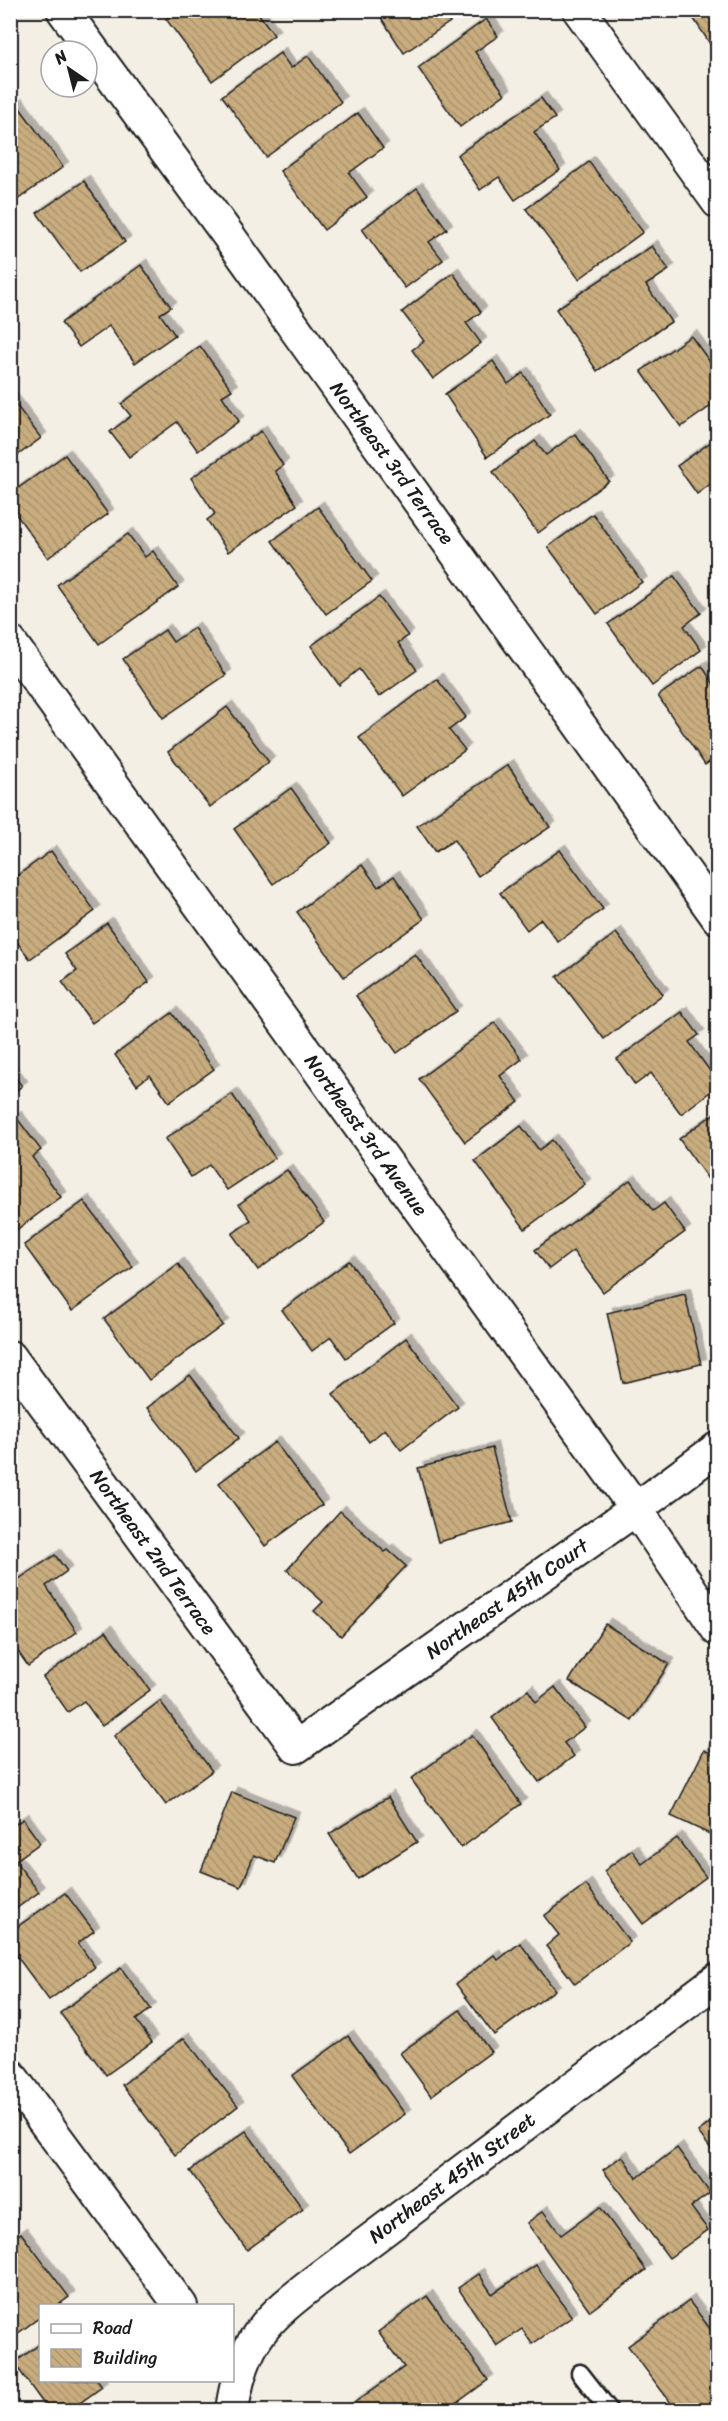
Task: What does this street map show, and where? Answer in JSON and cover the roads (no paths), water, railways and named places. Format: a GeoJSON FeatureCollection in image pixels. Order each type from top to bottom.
{"type":"FeatureCollection","features":[{"type":"Feature","properties":{"kind":"street","name":"Northeast 3rd Terrace"},"geometry":{"type":"LineString","coordinates":[[63,10],[221,225],[717,918]]}},
{"type":"Feature","properties":{"kind":"street"},"geometry":{"type":"LineString","coordinates":[[579,10],[717,202]]}},
{"type":"Feature","properties":{"kind":"street","name":"Northeast 3rd Avenue"},"geometry":{"type":"LineString","coordinates":[[10,642],[636,1509],[717,1630]]}},
{"type":"Feature","properties":{"kind":"street","name":"Northeast 2nd Terrace"},"geometry":{"type":"LineString","coordinates":[[10,1357],[296,1747]]}},
{"type":"Feature","properties":{"kind":"street","name":"Northeast 45th Court"},"geometry":{"type":"LineString","coordinates":[[296,1747],[636,1509],[717,1448]]}},
{"type":"Feature","properties":{"kind":"street","name":"Northeast 45th Street"},"geometry":{"type":"LineString","coordinates":[[233,2389],[252,2341],[264,2326],[300,2294],[717,1979]]}},
{"type":"Feature","properties":{"kind":"street"},"geometry":{"type":"LineString","coordinates":[[10,2075],[180,2304]]}},
{"type":"Feature","properties":{"kind":"lane"},"geometry":{"type":"LineString","coordinates":[[580,2373],[609,2410]]}}]}
